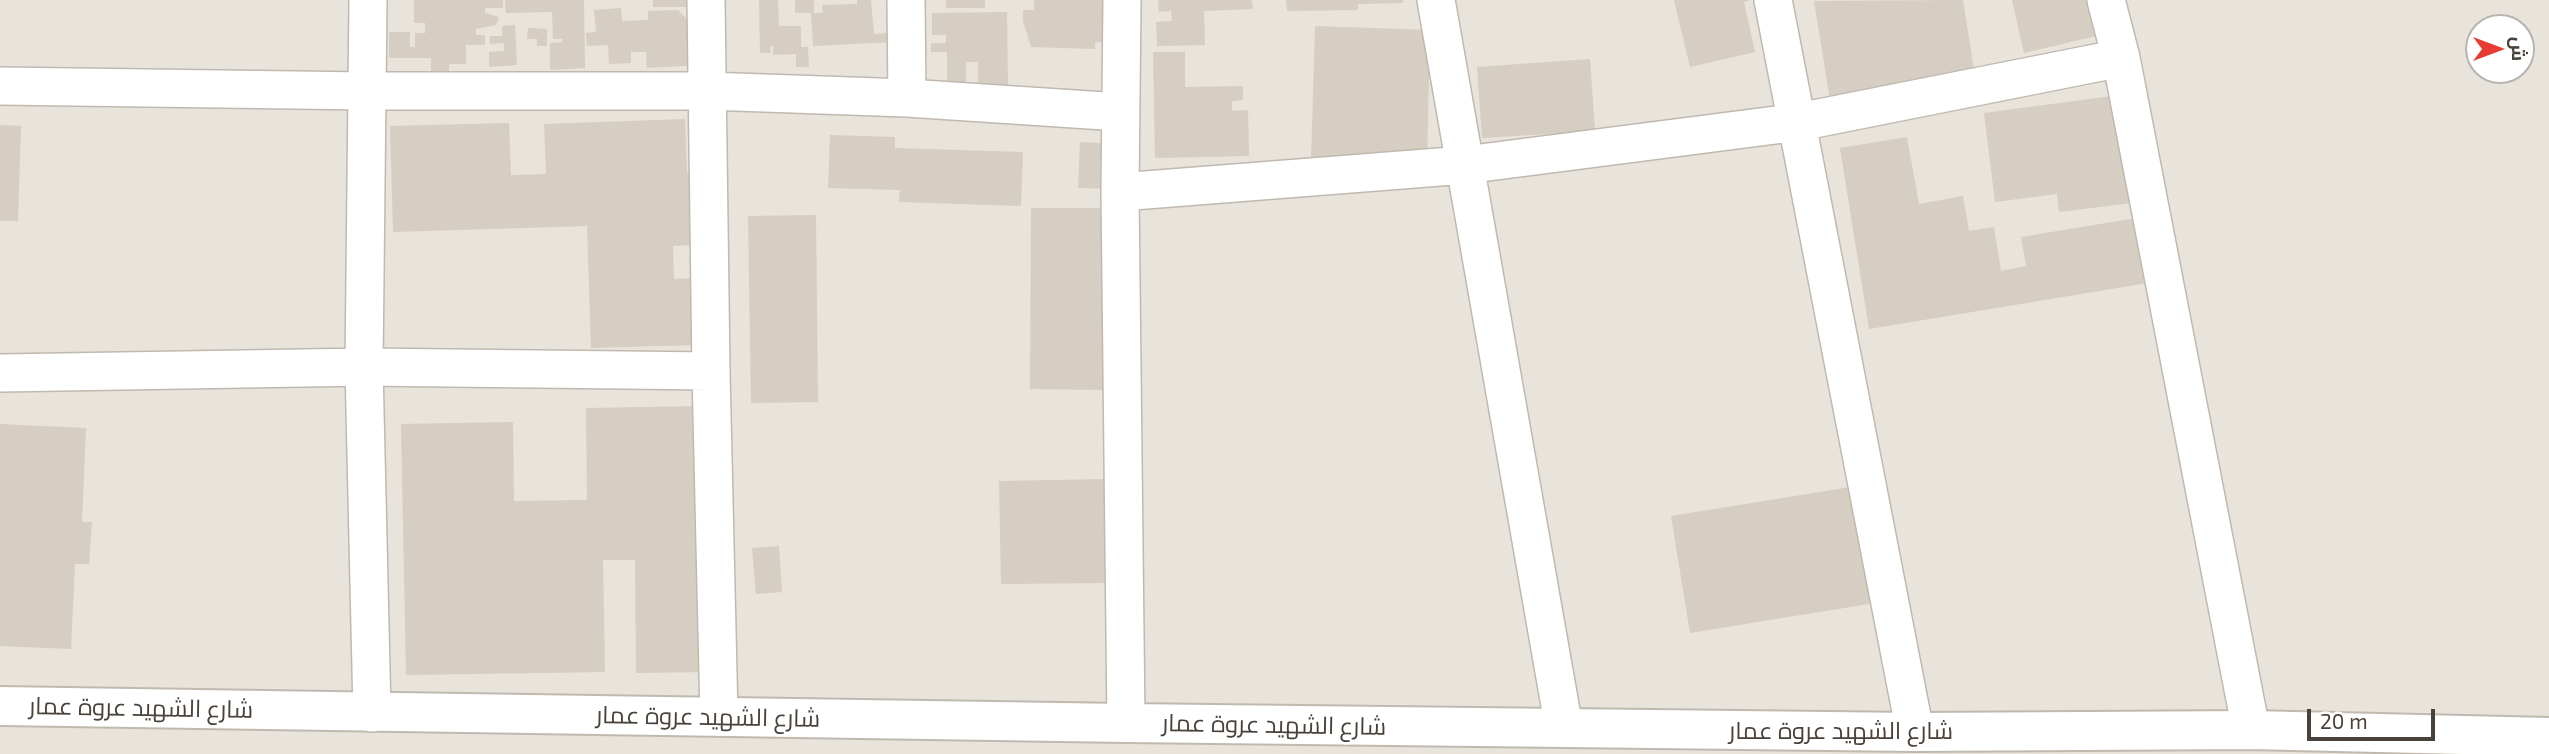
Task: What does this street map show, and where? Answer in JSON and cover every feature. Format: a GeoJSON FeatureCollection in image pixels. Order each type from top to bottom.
{"type":"FeatureCollection","features":[{"type":"Feature","properties":{"kind":"street"},"geometry":{"type":"LineString","coordinates":[[368,0],[365,367],[372,713]]}},
{"type":"Feature","properties":{"kind":"street"},"geometry":{"type":"LineString","coordinates":[[706,0],[719,717]]}},
{"type":"Feature","properties":{"kind":"street"},"geometry":{"type":"LineString","coordinates":[[906,0],[907,98]]}},
{"type":"Feature","properties":{"kind":"street"},"geometry":{"type":"LineString","coordinates":[[1122,0],[1120,192],[1126,723]]}},
{"type":"Feature","properties":{"kind":"street"},"geometry":{"type":"LineString","coordinates":[[1436,0],[1564,728]]}},
{"type":"Feature","properties":{"kind":"street"},"geometry":{"type":"LineString","coordinates":[[1773,0],[1914,732]]}},
{"type":"Feature","properties":{"kind":"street"},"geometry":{"type":"LineString","coordinates":[[2105,0],[2121,58],[2251,730]]}},
{"type":"Feature","properties":{"kind":"street"},"geometry":{"type":"LineString","coordinates":[[1120,192],[1465,165],[1798,122],[2121,58]]}},
{"type":"Feature","properties":{"kind":"street"},"geometry":{"type":"LineString","coordinates":[[0,86],[707,92],[907,98],[1120,112]]}},
{"type":"Feature","properties":{"kind":"street"},"geometry":{"type":"LineString","coordinates":[[0,373],[365,367],[711,371]]}},
{"type":"Feature","properties":{"kind":"street","name":"شارع الشهيد عروة عمار"},"geometry":{"type":"LineString","coordinates":[[0,706],[1914,732],[2251,730],[2549,737]]}},
{"type":"Feature","properties":{"kind":"shaded area"},"geometry":{"type":"Polygon","coordinates":[[[0,0],[2549,0],[2549,754],[0,754],[0,0]]]}},
{"type":"Feature","properties":{"kind":"building"},"geometry":{"type":"Polygon","coordinates":[[[414,0],[503,0],[503,8],[485,8],[485,13],[499,17],[496,25],[476,29],[476,35],[485,35],[485,45],[466,45],[466,64],[449,64],[449,73],[431,73],[431,58],[389,58],[389,32],[410,32],[410,47],[415,47],[415,33],[425,33],[425,23],[414,23],[414,0]]]}},
{"type":"Feature","properties":{"kind":"building"},"geometry":{"type":"Polygon","coordinates":[[[505,0],[584,0],[585,68],[550,70],[550,43],[562,42],[562,39],[553,39],[552,12],[506,13],[505,0]]]}},
{"type":"Feature","properties":{"kind":"building"},"geometry":{"type":"Polygon","coordinates":[[[653,0],[702,0],[702,7],[653,7],[653,0]]]}},
{"type":"Feature","properties":{"kind":"building"},"geometry":{"type":"Polygon","coordinates":[[[759,0],[778,0],[779,26],[801,26],[801,47],[808,47],[809,67],[796,67],[796,54],[773,55],[773,46],[770,46],[771,53],[760,53],[759,0]]]}},
{"type":"Feature","properties":{"kind":"building"},"geometry":{"type":"Polygon","coordinates":[[[795,0],[814,0],[814,13],[823,13],[822,5],[857,4],[857,0],[871,0],[874,34],[892,33],[893,42],[813,46],[811,13],[795,13],[795,0]]]}},
{"type":"Feature","properties":{"kind":"building"},"geometry":{"type":"Polygon","coordinates":[[[946,0],[985,0],[985,8],[946,8],[946,0]]]}},
{"type":"Feature","properties":{"kind":"building"},"geometry":{"type":"Polygon","coordinates":[[[1034,0],[1108,0],[1115,43],[1095,42],[1095,49],[1031,47],[1023,21],[1023,10],[1034,10],[1034,0]]]}},
{"type":"Feature","properties":{"kind":"building"},"geometry":{"type":"Polygon","coordinates":[[[1158,0],[1252,0],[1253,9],[1204,11],[1205,45],[1157,46],[1156,22],[1172,21],[1171,11],[1159,12],[1158,0]]]}},
{"type":"Feature","properties":{"kind":"building"},"geometry":{"type":"Polygon","coordinates":[[[1286,0],[1403,0],[1403,3],[1358,4],[1358,10],[1287,11],[1286,0]]]}},
{"type":"Feature","properties":{"kind":"building"},"geometry":{"type":"Polygon","coordinates":[[[1674,0],[1750,0],[1744,2],[1755,52],[1690,67],[1674,0]]]}},
{"type":"Feature","properties":{"kind":"building"},"geometry":{"type":"Polygon","coordinates":[[[1963,0],[1978,96],[1833,118],[1814,1],[1963,0]]]}},
{"type":"Feature","properties":{"kind":"building"},"geometry":{"type":"Polygon","coordinates":[[[2012,0],[2119,0],[2126,29],[2024,53],[2012,0]]]}},
{"type":"Feature","properties":{"kind":"building"},"geometry":{"type":"Polygon","coordinates":[[[621,8],[622,21],[648,20],[648,11],[678,10],[701,35],[702,65],[647,68],[646,52],[631,52],[631,63],[609,64],[608,45],[587,46],[586,33],[596,32],[594,10],[621,8]]]}},
{"type":"Feature","properties":{"kind":"building"},"geometry":{"type":"Polygon","coordinates":[[[1007,12],[1008,85],[978,85],[978,62],[966,62],[966,83],[947,83],[947,52],[931,52],[931,43],[946,43],[946,35],[932,35],[932,13],[1007,12]]]}},
{"type":"Feature","properties":{"kind":"building"},"geometry":{"type":"Polygon","coordinates":[[[515,25],[517,65],[489,67],[489,52],[504,51],[504,43],[490,44],[490,36],[502,36],[502,26],[515,25]]]}},
{"type":"Feature","properties":{"kind":"building"},"geometry":{"type":"Polygon","coordinates":[[[1315,26],[1430,30],[1427,163],[1311,160],[1315,26]]]}},
{"type":"Feature","properties":{"kind":"building"},"geometry":{"type":"Polygon","coordinates":[[[528,28],[547,29],[547,46],[537,46],[537,39],[527,39],[528,28]]]}},
{"type":"Feature","properties":{"kind":"building"},"geometry":{"type":"Polygon","coordinates":[[[1153,52],[1185,52],[1185,87],[1243,86],[1243,100],[1232,101],[1232,111],[1248,110],[1249,156],[1155,158],[1153,52]]]}},
{"type":"Feature","properties":{"kind":"building"},"geometry":{"type":"Polygon","coordinates":[[[1590,59],[1595,131],[1482,138],[1477,67],[1590,59]]]}},
{"type":"Feature","properties":{"kind":"building"},"geometry":{"type":"Polygon","coordinates":[[[2127,94],[2141,202],[2059,212],[2057,194],[1995,202],[1984,113],[2127,94]]]}},
{"type":"Feature","properties":{"kind":"building"},"geometry":{"type":"Polygon","coordinates":[[[685,119],[687,173],[702,172],[715,244],[673,246],[674,279],[697,278],[699,345],[591,348],[587,226],[393,232],[390,126],[509,123],[511,175],[546,174],[544,124],[685,119]]]}},
{"type":"Feature","properties":{"kind":"building"},"geometry":{"type":"Polygon","coordinates":[[[0,125],[21,126],[18,221],[0,221],[0,125]]]}},
{"type":"Feature","properties":{"kind":"building"},"geometry":{"type":"Polygon","coordinates":[[[830,135],[895,137],[895,148],[1023,152],[1021,206],[899,202],[900,190],[828,188],[830,135]]]}},
{"type":"Feature","properties":{"kind":"building"},"geometry":{"type":"Polygon","coordinates":[[[1907,137],[1919,204],[1963,196],[1969,231],[1994,227],[2001,271],[2026,266],[2021,237],[2161,214],[2172,279],[1869,329],[1840,148],[1907,137]]]}},
{"type":"Feature","properties":{"kind":"building"},"geometry":{"type":"Polygon","coordinates":[[[1080,142],[1115,144],[1113,189],[1078,188],[1080,142]]]}},
{"type":"Feature","properties":{"kind":"building"},"geometry":{"type":"Polygon","coordinates":[[[1031,208],[1103,208],[1103,390],[1030,389],[1031,208]]]}},
{"type":"Feature","properties":{"kind":"building"},"geometry":{"type":"Polygon","coordinates":[[[816,215],[818,402],[751,403],[748,216],[816,215]]]}},
{"type":"Feature","properties":{"kind":"building"},"geometry":{"type":"Polygon","coordinates":[[[703,406],[707,672],[636,673],[635,560],[603,560],[605,672],[406,675],[401,424],[513,422],[514,501],[587,500],[586,408],[703,406]]]}},
{"type":"Feature","properties":{"kind":"building"},"geometry":{"type":"Polygon","coordinates":[[[0,424],[86,428],[82,522],[92,522],[89,564],[75,564],[71,649],[0,646],[0,424]]]}},
{"type":"Feature","properties":{"kind":"building"},"geometry":{"type":"Polygon","coordinates":[[[1108,479],[1109,583],[1001,584],[999,481],[1108,479]]]}},
{"type":"Feature","properties":{"kind":"building"},"geometry":{"type":"Polygon","coordinates":[[[1863,485],[1881,602],[1690,633],[1671,516],[1863,485]]]}},
{"type":"Feature","properties":{"kind":"building"},"geometry":{"type":"Polygon","coordinates":[[[779,546],[782,592],[756,594],[752,548],[779,546]]]}}]}
